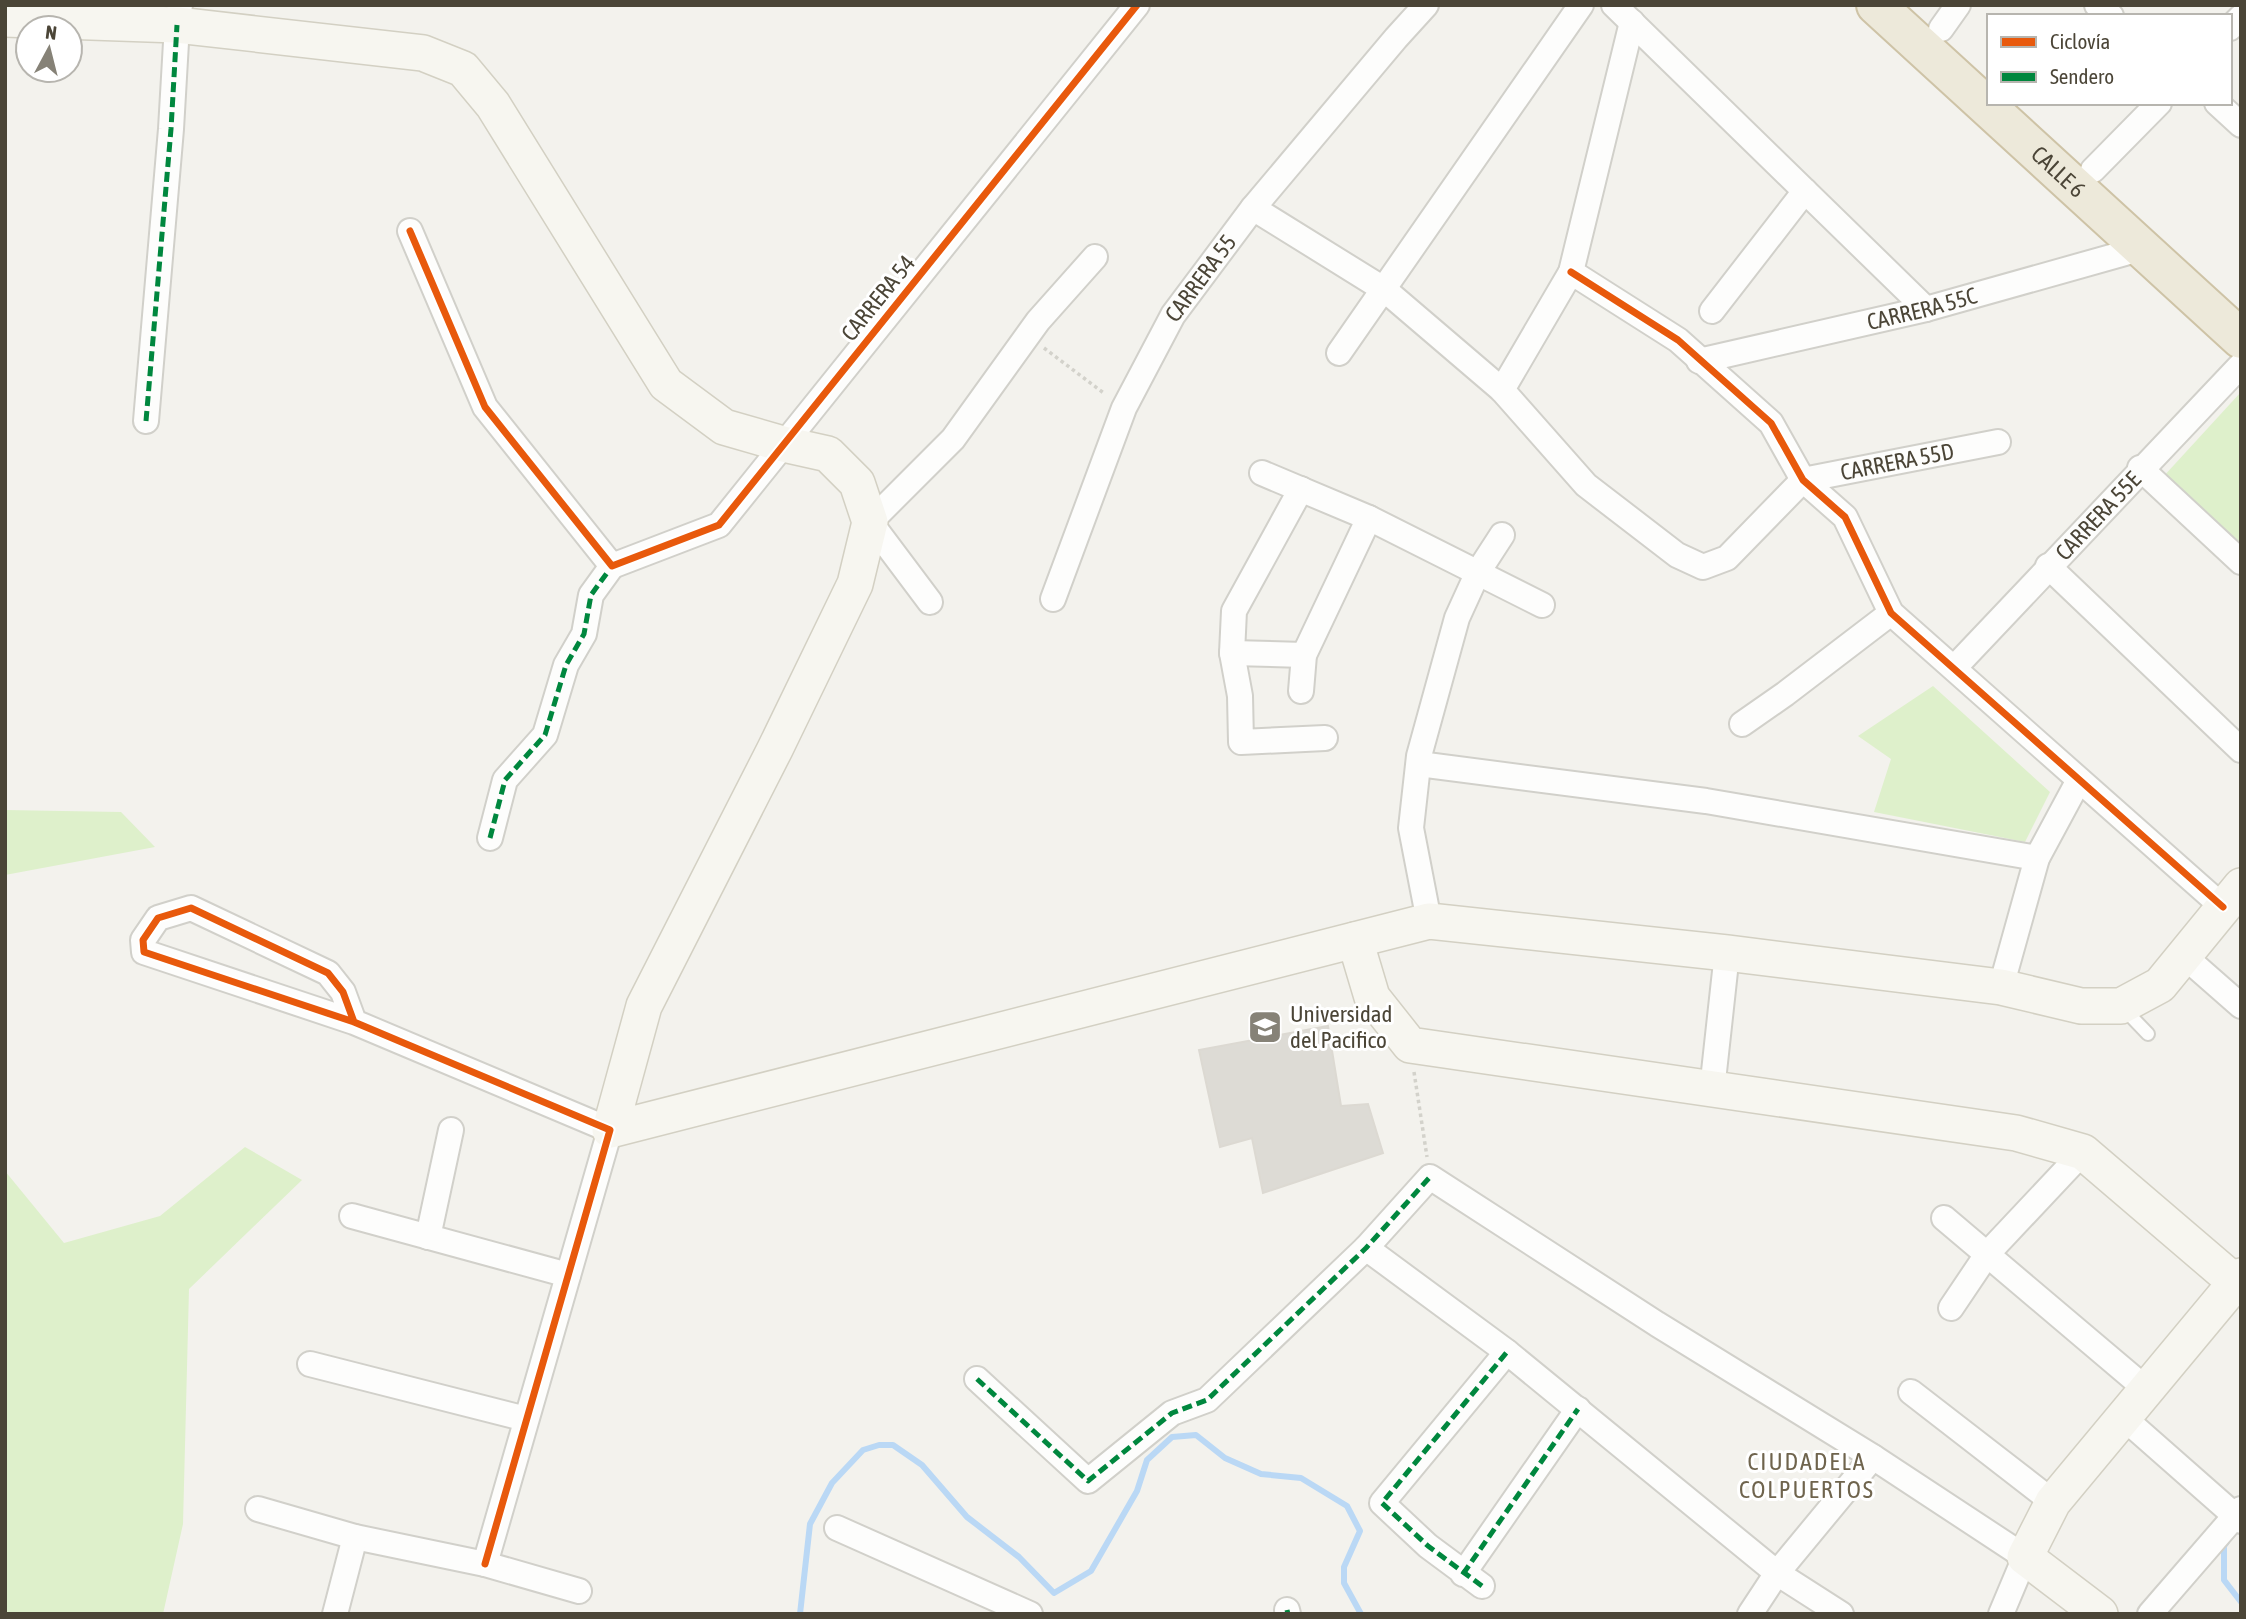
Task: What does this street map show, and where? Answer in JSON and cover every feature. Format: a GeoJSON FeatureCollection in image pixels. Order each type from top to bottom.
{"type":"FeatureCollection","features":[{"type":"Feature","properties":{"kind":"highway","name":"CALLE 6"},"geometry":{"type":"LineString","coordinates":[[1876,5],[2241,339]]}},
{"type":"Feature","properties":{"kind":"highway"},"geometry":{"type":"LineString","coordinates":[[1938,13],[1987,72]]}},
{"type":"Feature","properties":{"kind":"highway","name":"CALLE 6"},"geometry":{"type":"LineString","coordinates":[[2023,105],[2241,303]]}},
{"type":"Feature","properties":{"kind":"main road"},"geometry":{"type":"LineString","coordinates":[[5,19],[179,15],[423,53],[463,69],[493,105],[666,384],[724,427],[828,454],[857,483],[870,522],[855,584],[775,749],[644,1006],[610,1130],[1429,921],[1727,953],[2001,987],[2081,1006],[2121,1006],[2160,985],[2232,897]]}},
{"type":"Feature","properties":{"kind":"main road"},"geometry":{"type":"LineString","coordinates":[[1355,940],[1372,997],[1410,1045],[2016,1133],[2083,1152],[2238,1279],[2053,1502],[2025,1557],[2100,1614]]}},
{"type":"Feature","properties":{"kind":"street","name":"CARRERA 54"},"geometry":{"type":"LineString","coordinates":[[612,566],[719,525],[1137,5]]}},
{"type":"Feature","properties":{"kind":"street","name":"CARRERA 55"},"geometry":{"type":"LineString","coordinates":[[1053,599],[1124,408],[1174,315],[1253,208],[1426,5]]}},
{"type":"Feature","properties":{"kind":"street"},"geometry":{"type":"LineString","coordinates":[[1339,353],[1581,5]]}},
{"type":"Feature","properties":{"kind":"street"},"geometry":{"type":"LineString","coordinates":[[1502,390],[1571,272],[1623,14]]}},
{"type":"Feature","properties":{"kind":"street"},"geometry":{"type":"LineString","coordinates":[[1623,14],[1926,309]]}},
{"type":"Feature","properties":{"kind":"street"},"geometry":{"type":"LineString","coordinates":[[146,421],[179,15]]}},
{"type":"Feature","properties":{"kind":"street"},"geometry":{"type":"LineString","coordinates":[[2094,170],[2157,105]]}},
{"type":"Feature","properties":{"kind":"street"},"geometry":{"type":"LineString","coordinates":[[2219,105],[2241,125]]}},
{"type":"Feature","properties":{"kind":"street"},"geometry":{"type":"LineString","coordinates":[[1712,311],[1805,191]]}},
{"type":"Feature","properties":{"kind":"street"},"geometry":{"type":"LineString","coordinates":[[1253,208],[1385,290],[1502,390],[1586,485],[1677,555],[1703,568],[1727,558],[1803,480]]}},
{"type":"Feature","properties":{"kind":"street"},"geometry":{"type":"LineString","coordinates":[[410,232],[485,407],[612,566],[591,594],[584,634],[566,665],[545,735],[505,780],[490,838]]}},
{"type":"Feature","properties":{"kind":"street","name":"CARRERA 55C"},"geometry":{"type":"LineString","coordinates":[[1699,361],[1926,309],[2143,247]]}},
{"type":"Feature","properties":{"kind":"street"},"geometry":{"type":"LineString","coordinates":[[930,602],[870,522],[953,439],[1028,336],[1094,257]]}},
{"type":"Feature","properties":{"kind":"street"},"geometry":{"type":"LineString","coordinates":[[1571,272],[1678,340],[1771,423],[1803,480],[1845,517],[1891,612],[2079,780],[2232,897]]}},
{"type":"Feature","properties":{"kind":"street","name":"CARRERA 55E"},"geometry":{"type":"LineString","coordinates":[[1955,667],[2140,468],[2241,365]]}},
{"type":"Feature","properties":{"kind":"street","name":"CARRERA 55D"},"geometry":{"type":"LineString","coordinates":[[1803,480],[1998,442]]}},
{"type":"Feature","properties":{"kind":"street"},"geometry":{"type":"LineString","coordinates":[[2140,468],[2241,562]]}},
{"type":"Feature","properties":{"kind":"street"},"geometry":{"type":"LineString","coordinates":[[1262,473],[1369,517],[1542,605]]}},
{"type":"Feature","properties":{"kind":"street"},"geometry":{"type":"LineString","coordinates":[[1301,489],[1234,611],[1232,653],[1240,696],[1241,742],[1325,738]]}},
{"type":"Feature","properties":{"kind":"street"},"geometry":{"type":"LineString","coordinates":[[1301,691],[1304,655],[1369,517]]}},
{"type":"Feature","properties":{"kind":"street"},"geometry":{"type":"LineString","coordinates":[[1429,921],[1411,828],[1419,764],[1457,618],[1478,572],[1502,535]]}},
{"type":"Feature","properties":{"kind":"street"},"geometry":{"type":"LineString","coordinates":[[2048,566],[2241,750]]}},
{"type":"Feature","properties":{"kind":"street"},"geometry":{"type":"LineString","coordinates":[[1742,724],[1786,694],[1891,612]]}},
{"type":"Feature","properties":{"kind":"street"},"geometry":{"type":"LineString","coordinates":[[1232,653],[1304,655]]}},
{"type":"Feature","properties":{"kind":"street"},"geometry":{"type":"LineString","coordinates":[[1419,764],[1706,802],[2037,858]]}},
{"type":"Feature","properties":{"kind":"street"},"geometry":{"type":"LineString","coordinates":[[2001,987],[2037,858],[2079,780]]}},
{"type":"Feature","properties":{"kind":"street"},"geometry":{"type":"LineString","coordinates":[[354,1022],[343,992],[328,973],[191,908],[158,918],[143,940],[144,951],[354,1022],[610,1130],[485,1564]]}},
{"type":"Feature","properties":{"kind":"street"},"geometry":{"type":"LineString","coordinates":[[1712,1090],[1727,953]]}},
{"type":"Feature","properties":{"kind":"street"},"geometry":{"type":"LineString","coordinates":[[2183,956],[2241,1006]]}},
{"type":"Feature","properties":{"kind":"street"},"geometry":{"type":"LineString","coordinates":[[428,1237],[451,1130]]}},
{"type":"Feature","properties":{"kind":"street"},"geometry":{"type":"LineString","coordinates":[[1951,1308],[1988,1253],[2083,1152]]}},
{"type":"Feature","properties":{"kind":"street"},"geometry":{"type":"LineString","coordinates":[[977,1379],[1088,1481],[1172,1413],[1207,1401],[1366,1248],[1430,1177],[1657,1324],[1873,1457],[2025,1557],[2001,1614]]}},
{"type":"Feature","properties":{"kind":"street"},"geometry":{"type":"LineString","coordinates":[[352,1216],[568,1275]]}},
{"type":"Feature","properties":{"kind":"street"},"geometry":{"type":"LineString","coordinates":[[1944,1218],[2146,1389]]}},
{"type":"Feature","properties":{"kind":"street"},"geometry":{"type":"LineString","coordinates":[[1366,1248],[1507,1352],[1777,1573],[1841,1614]]}},
{"type":"Feature","properties":{"kind":"street"},"geometry":{"type":"LineString","coordinates":[[1507,1352],[1382,1503],[1428,1546],[1473,1580],[1578,1409]]}},
{"type":"Feature","properties":{"kind":"street"},"geometry":{"type":"LineString","coordinates":[[310,1364],[526,1419]]}},
{"type":"Feature","properties":{"kind":"street"},"geometry":{"type":"LineString","coordinates":[[1911,1392],[2053,1502]]}},
{"type":"Feature","properties":{"kind":"street"},"geometry":{"type":"LineString","coordinates":[[2124,1418],[2238,1516],[2150,1614]]}},
{"type":"Feature","properties":{"kind":"street"},"geometry":{"type":"LineString","coordinates":[[1750,1614],[1777,1573],[1873,1457]]}},
{"type":"Feature","properties":{"kind":"street"},"geometry":{"type":"LineString","coordinates":[[258,1509],[355,1537],[485,1564],[579,1591]]}},
{"type":"Feature","properties":{"kind":"street"},"geometry":{"type":"LineString","coordinates":[[836,1528],[1030,1614]]}},
{"type":"Feature","properties":{"kind":"street"},"geometry":{"type":"LineString","coordinates":[[335,1614],[355,1537]]}},
{"type":"Feature","properties":{"kind":"lane"},"geometry":{"type":"LineString","coordinates":[[2121,1006],[2148,1034]]}},
{"type":"Feature","properties":{"kind":"path"},"geometry":{"type":"LineString","coordinates":[[1028,336],[1124,408]]}},
{"type":"Feature","properties":{"kind":"path"},"geometry":{"type":"LineString","coordinates":[[1410,1045],[1430,1177]]}},
{"type":"Feature","properties":{"kind":"green space"},"geometry":{"type":"Polygon","coordinates":[[[2241,392],[2241,549],[2163,477],[2241,392]]]}},
{"type":"Feature","properties":{"kind":"green space"},"geometry":{"type":"Polygon","coordinates":[[[1933,686],[2050,792],[2025,842],[1874,812],[1891,759],[1858,736],[1933,686]]]}},
{"type":"Feature","properties":{"kind":"green space"},"geometry":{"type":"Polygon","coordinates":[[[5,810],[121,812],[155,847],[5,875],[5,810]]]}},
{"type":"Feature","properties":{"kind":"green space"},"geometry":{"type":"Polygon","coordinates":[[[245,1147],[302,1180],[189,1289],[183,1524],[163,1614],[5,1614],[5,1171],[64,1243],[160,1216],[245,1147]]]}},
{"type":"Feature","properties":{"kind":"building"},"geometry":{"type":"Polygon","coordinates":[[[1328,1026],[1341,1106],[1368,1104],[1383,1153],[1263,1193],[1252,1138],[1220,1147],[1199,1050],[1328,1026]]]}},
{"type":"Feature","properties":{"kind":"waterway"},"geometry":{"type":"LineString","coordinates":[[800,1614],[810,1524],[832,1483],[863,1450],[879,1445],[893,1445],[922,1465],[967,1517],[1019,1557],[1054,1593],[1091,1571],[1137,1491],[1147,1460],[1172,1437],[1196,1435],[1225,1458],[1261,1474],[1301,1478],[1347,1506],[1360,1531],[1344,1567],[1344,1583],[1361,1614]]}},
{"type":"Feature","properties":{"kind":"waterway"},"geometry":{"type":"LineString","coordinates":[[2227,1542],[2224,1546],[2224,1580],[2241,1602]]}},
{"type":"Feature","properties":{"kind":"marked path"},"geometry":{"type":"LineString","coordinates":[[146,421],[171,129],[177,25]]}},
{"type":"Feature","properties":{"kind":"marked path"},"geometry":{"type":"LineString","coordinates":[[490,838],[505,780],[545,735],[566,665],[584,634],[591,595],[612,566]]}},
{"type":"Feature","properties":{"kind":"marked path"},"geometry":{"type":"LineString","coordinates":[[977,1379],[1088,1481],[1172,1413],[1207,1400],[1366,1248],[1430,1177]]}},
{"type":"Feature","properties":{"kind":"marked path"},"geometry":{"type":"LineString","coordinates":[[1482,1586],[1428,1546],[1382,1503],[1507,1352]]}},
{"type":"Feature","properties":{"kind":"marked path"},"geometry":{"type":"LineString","coordinates":[[1463,1574],[1578,1409]]}},
{"type":"Feature","properties":{"kind":"marked path"},"geometry":{"type":"LineString","coordinates":[[1287,1610],[1288,1614]]}},
{"type":"Feature","properties":{"kind":"cycle path"},"geometry":{"type":"LineString","coordinates":[[410,231],[485,407],[612,566],[719,525],[1137,5]]}},
{"type":"Feature","properties":{"kind":"cycle path"},"geometry":{"type":"LineString","coordinates":[[1571,272],[1678,340],[1771,423],[1803,480],[1845,517],[1891,613],[2223,907]]}},
{"type":"Feature","properties":{"kind":"cycle path"},"geometry":{"type":"LineString","coordinates":[[354,1022],[343,992],[328,973],[191,908],[158,918],[143,940],[144,952],[354,1022],[610,1130],[485,1564]]}},
{"type":"Feature","properties":{"kind":"place","name":"Universidad del Pacifico"},"geometry":{"type":"Point","coordinates":[1265,1027]}},
{"type":"Feature","properties":{"kind":"district","name":"CIUDADELA COLPUERTOS"},"geometry":{"type":"Point","coordinates":[1807,1476]}}]}
